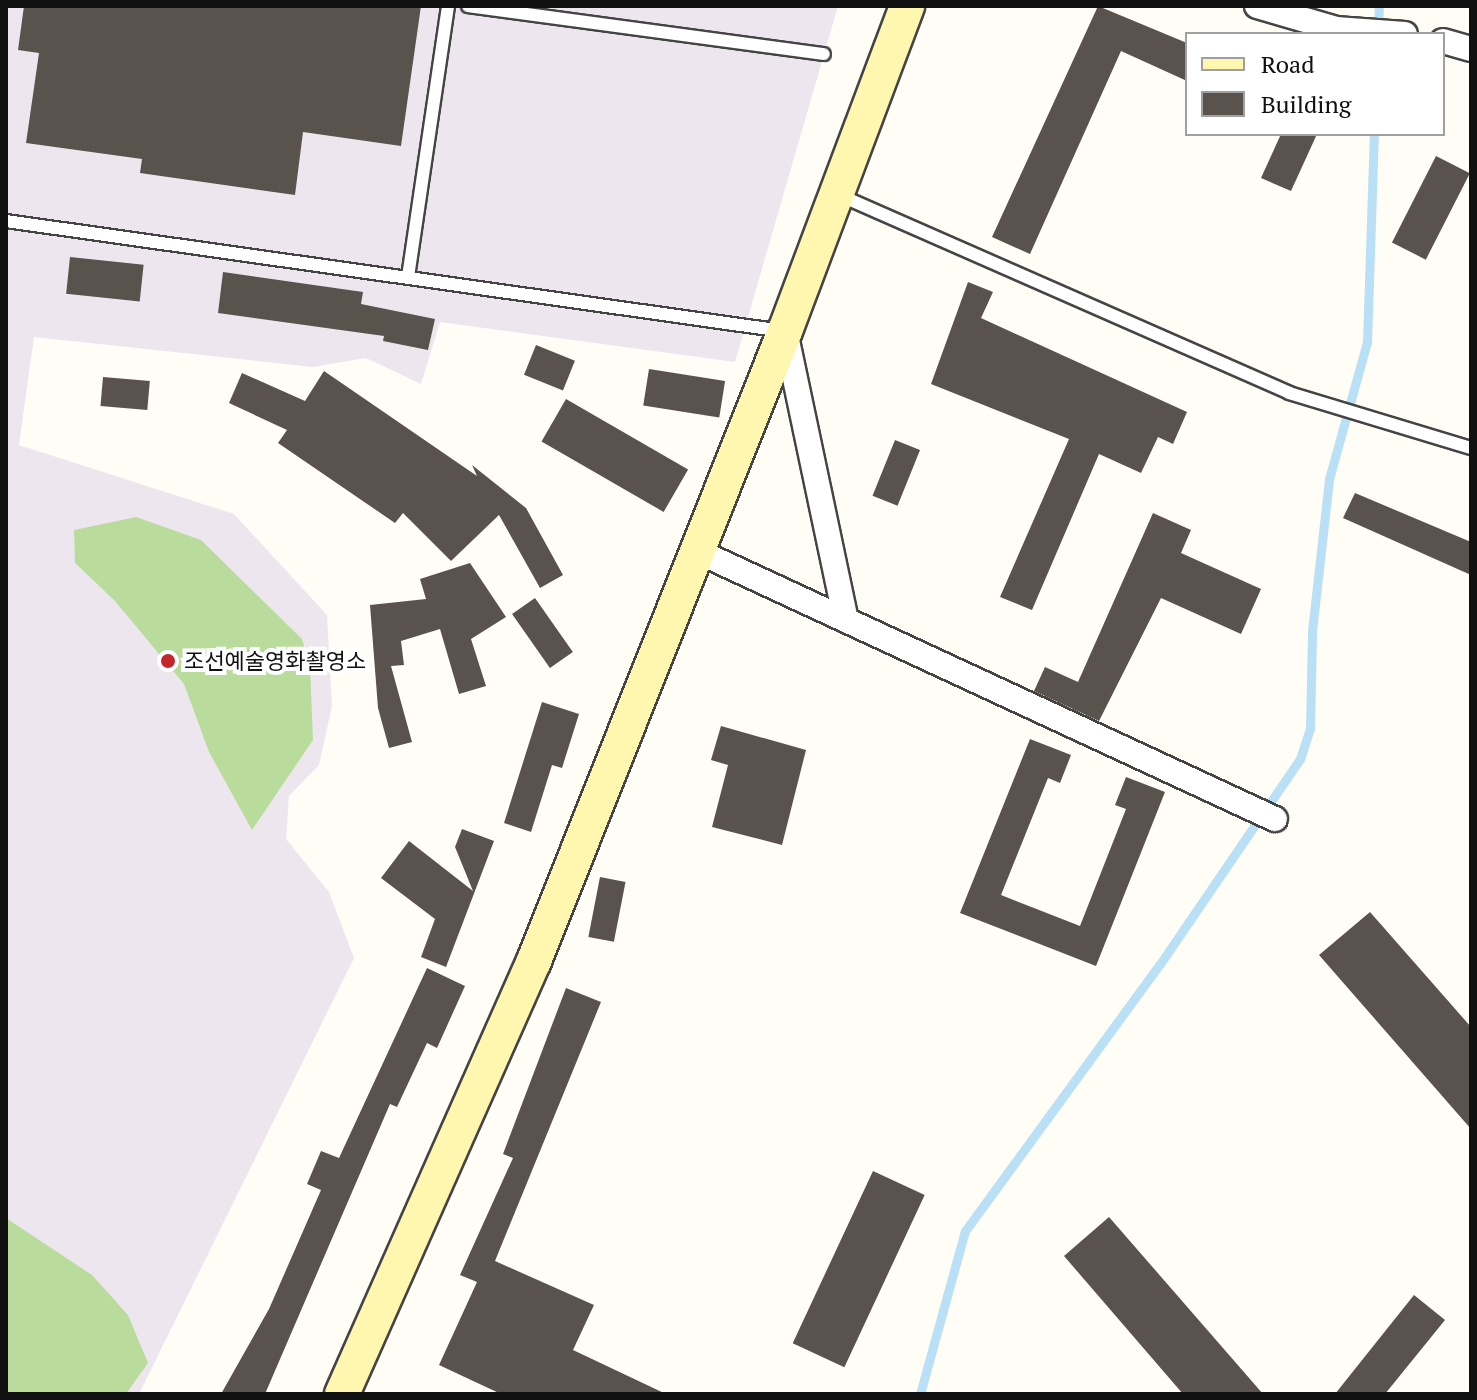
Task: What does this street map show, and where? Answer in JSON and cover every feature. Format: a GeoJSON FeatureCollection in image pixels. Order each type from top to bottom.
{"type":"FeatureCollection","features":[{"type":"Feature","properties":{"kind":"main road"},"geometry":{"type":"LineString","coordinates":[[342,1394],[534,961],[785,331],[907,6]]}},
{"type":"Feature","properties":{"kind":"street"},"geometry":{"type":"LineString","coordinates":[[1257,6],[1361,30],[1386,32]]}},
{"type":"Feature","properties":{"kind":"street"},"geometry":{"type":"LineString","coordinates":[[1445,42],[1471,49]]}},
{"type":"Feature","properties":{"kind":"street"},"geometry":{"type":"LineString","coordinates":[[785,331],[846,620]]}},
{"type":"Feature","properties":{"kind":"street"},"geometry":{"type":"LineString","coordinates":[[697,551],[1275,819]]}},
{"type":"Feature","properties":{"kind":"lane"},"geometry":{"type":"LineString","coordinates":[[408,277],[448,6]]}},
{"type":"Feature","properties":{"kind":"lane"},"geometry":{"type":"LineString","coordinates":[[468,6],[824,54]]}},
{"type":"Feature","properties":{"kind":"lane"},"geometry":{"type":"LineString","coordinates":[[836,193],[1289,393],[1471,448]]}},
{"type":"Feature","properties":{"kind":"lane"},"geometry":{"type":"LineString","coordinates":[[6,221],[785,331]]}},
{"type":"Feature","properties":{"kind":"shaded area","name":"조선예술영화촬영소"},"geometry":{"type":"Polygon","coordinates":[[[6,6],[838,6],[735,362],[440,322],[421,384],[366,358],[313,367],[34,337],[19,445],[234,514],[327,615],[332,706],[319,765],[289,796],[286,839],[329,892],[354,958],[139,1394],[6,1394],[6,6]]]}},
{"type":"Feature","properties":{"kind":"green space"},"geometry":{"type":"Polygon","coordinates":[[[136,517],[201,540],[302,639],[310,664],[313,740],[252,830],[209,752],[184,684],[115,601],[75,563],[74,530],[136,517]]]}},
{"type":"Feature","properties":{"kind":"green space"},"geometry":{"type":"Polygon","coordinates":[[[6,1218],[92,1275],[128,1315],[148,1363],[126,1394],[6,1394],[6,1218]]]}},
{"type":"Feature","properties":{"kind":"building"},"geometry":{"type":"Polygon","coordinates":[[[24,6],[421,6],[401,146],[303,132],[295,195],[140,173],[142,159],[26,143],[39,53],[18,50],[24,6]]]}},
{"type":"Feature","properties":{"kind":"building"},"geometry":{"type":"Polygon","coordinates":[[[1098,6],[1185,42],[1185,80],[1121,51],[1030,254],[992,237],[1098,6]]]}},
{"type":"Feature","properties":{"kind":"building"},"geometry":{"type":"Polygon","coordinates":[[[1280,136],[1316,136],[1291,191],[1261,178],[1280,136]]]}},
{"type":"Feature","properties":{"kind":"building"},"geometry":{"type":"Polygon","coordinates":[[[1436,156],[1470,173],[1426,260],[1392,242],[1436,156]]]}},
{"type":"Feature","properties":{"kind":"building"},"geometry":{"type":"Polygon","coordinates":[[[70,257],[144,265],[140,302],[66,294],[70,257]]]}},
{"type":"Feature","properties":{"kind":"building"},"geometry":{"type":"Polygon","coordinates":[[[223,272],[363,292],[361,304],[435,319],[428,350],[383,341],[384,336],[218,313],[223,272]]]}},
{"type":"Feature","properties":{"kind":"building"},"geometry":{"type":"Polygon","coordinates":[[[968,282],[993,292],[981,318],[1187,412],[1173,444],[1158,437],[1141,473],[1099,454],[1032,610],[1000,597],[1069,439],[931,384],[968,282]]]}},
{"type":"Feature","properties":{"kind":"building"},"geometry":{"type":"Polygon","coordinates":[[[536,345],[575,361],[563,390],[524,375],[536,345]]]}},
{"type":"Feature","properties":{"kind":"building"},"geometry":{"type":"Polygon","coordinates":[[[649,369],[725,381],[719,418],[643,406],[649,369]]]}},
{"type":"Feature","properties":{"kind":"building"},"geometry":{"type":"Polygon","coordinates":[[[324,371],[477,476],[472,465],[526,508],[563,575],[540,588],[499,515],[451,561],[403,513],[395,523],[278,443],[287,430],[229,403],[242,373],[305,401],[324,371]]]}},
{"type":"Feature","properties":{"kind":"building"},"geometry":{"type":"Polygon","coordinates":[[[103,377],[150,381],[147,410],[100,406],[103,377]]]}},
{"type":"Feature","properties":{"kind":"building"},"geometry":{"type":"Polygon","coordinates":[[[566,399],[688,470],[664,512],[542,441],[566,399]]]}},
{"type":"Feature","properties":{"kind":"building"},"geometry":{"type":"Polygon","coordinates":[[[895,440],[920,450],[898,506],[873,496],[895,440]]]}},
{"type":"Feature","properties":{"kind":"building"},"geometry":{"type":"Polygon","coordinates":[[[1355,493],[1471,542],[1471,575],[1343,518],[1355,493]]]}},
{"type":"Feature","properties":{"kind":"building"},"geometry":{"type":"Polygon","coordinates":[[[1153,513],[1191,530],[1181,553],[1261,589],[1241,634],[1161,598],[1099,721],[1034,691],[1045,667],[1078,682],[1153,513]]]}},
{"type":"Feature","properties":{"kind":"building"},"geometry":{"type":"Polygon","coordinates":[[[470,563],[506,617],[471,639],[486,686],[459,694],[440,629],[401,641],[404,665],[391,666],[412,742],[389,748],[378,708],[370,605],[426,599],[420,579],[470,563]]]}},
{"type":"Feature","properties":{"kind":"building"},"geometry":{"type":"Polygon","coordinates":[[[535,598],[573,652],[550,668],[512,614],[535,598]]]}},
{"type":"Feature","properties":{"kind":"building"},"geometry":{"type":"Polygon","coordinates":[[[542,702],[579,714],[562,768],[552,765],[531,832],[504,823],[542,702]]]}},
{"type":"Feature","properties":{"kind":"building"},"geometry":{"type":"Polygon","coordinates":[[[721,726],[806,750],[782,845],[712,827],[728,765],[711,760],[721,726]]]}},
{"type":"Feature","properties":{"kind":"building"},"geometry":{"type":"Polygon","coordinates":[[[1030,739],[1071,755],[1060,783],[1048,778],[1001,895],[1080,926],[1126,809],[1115,805],[1126,777],[1165,792],[1096,966],[960,913],[1030,739]]]}},
{"type":"Feature","properties":{"kind":"building"},"geometry":{"type":"Polygon","coordinates":[[[462,829],[494,841],[446,967],[421,957],[435,919],[381,878],[409,841],[473,891],[455,847],[462,829]]]}},
{"type":"Feature","properties":{"kind":"building"},"geometry":{"type":"Polygon","coordinates":[[[600,877],[626,882],[614,942],[588,937],[600,877]]]}},
{"type":"Feature","properties":{"kind":"building"},"geometry":{"type":"Polygon","coordinates":[[[1370,912],[1471,1027],[1471,1129],[1319,955],[1370,912]]]}},
{"type":"Feature","properties":{"kind":"building"},"geometry":{"type":"Polygon","coordinates":[[[427,968],[465,986],[437,1048],[427,1043],[397,1107],[390,1104],[265,1394],[221,1394],[269,1309],[321,1190],[307,1184],[321,1151],[339,1158],[427,968]]]}},
{"type":"Feature","properties":{"kind":"building"},"geometry":{"type":"Polygon","coordinates":[[[566,988],[601,1002],[495,1261],[594,1305],[573,1350],[666,1394],[501,1394],[439,1365],[477,1282],[460,1275],[513,1158],[503,1154],[566,988]]]}},
{"type":"Feature","properties":{"kind":"building"},"geometry":{"type":"Polygon","coordinates":[[[873,1171],[925,1195],[844,1367],[793,1343],[873,1171]]]}},
{"type":"Feature","properties":{"kind":"building"},"geometry":{"type":"Polygon","coordinates":[[[1109,1217],[1263,1394],[1183,1394],[1064,1256],[1109,1217]]]}},
{"type":"Feature","properties":{"kind":"building"},"geometry":{"type":"Polygon","coordinates":[[[1414,1295],[1445,1320],[1385,1394],[1335,1394],[1414,1295]]]}},
{"type":"Feature","properties":{"kind":"waterway"},"geometry":{"type":"LineString","coordinates":[[1378,31],[1379,6]]}},
{"type":"Feature","properties":{"kind":"waterway"},"geometry":{"type":"LineString","coordinates":[[920,1394],[965,1231],[1160,964],[1300,759],[1310,729],[1312,631],[1329,479],[1367,342],[1374,136]]}},
{"type":"Feature","properties":{"kind":"place","name":"조선예술영화촬영소"},"geometry":{"type":"Point","coordinates":[168,661]}}]}
